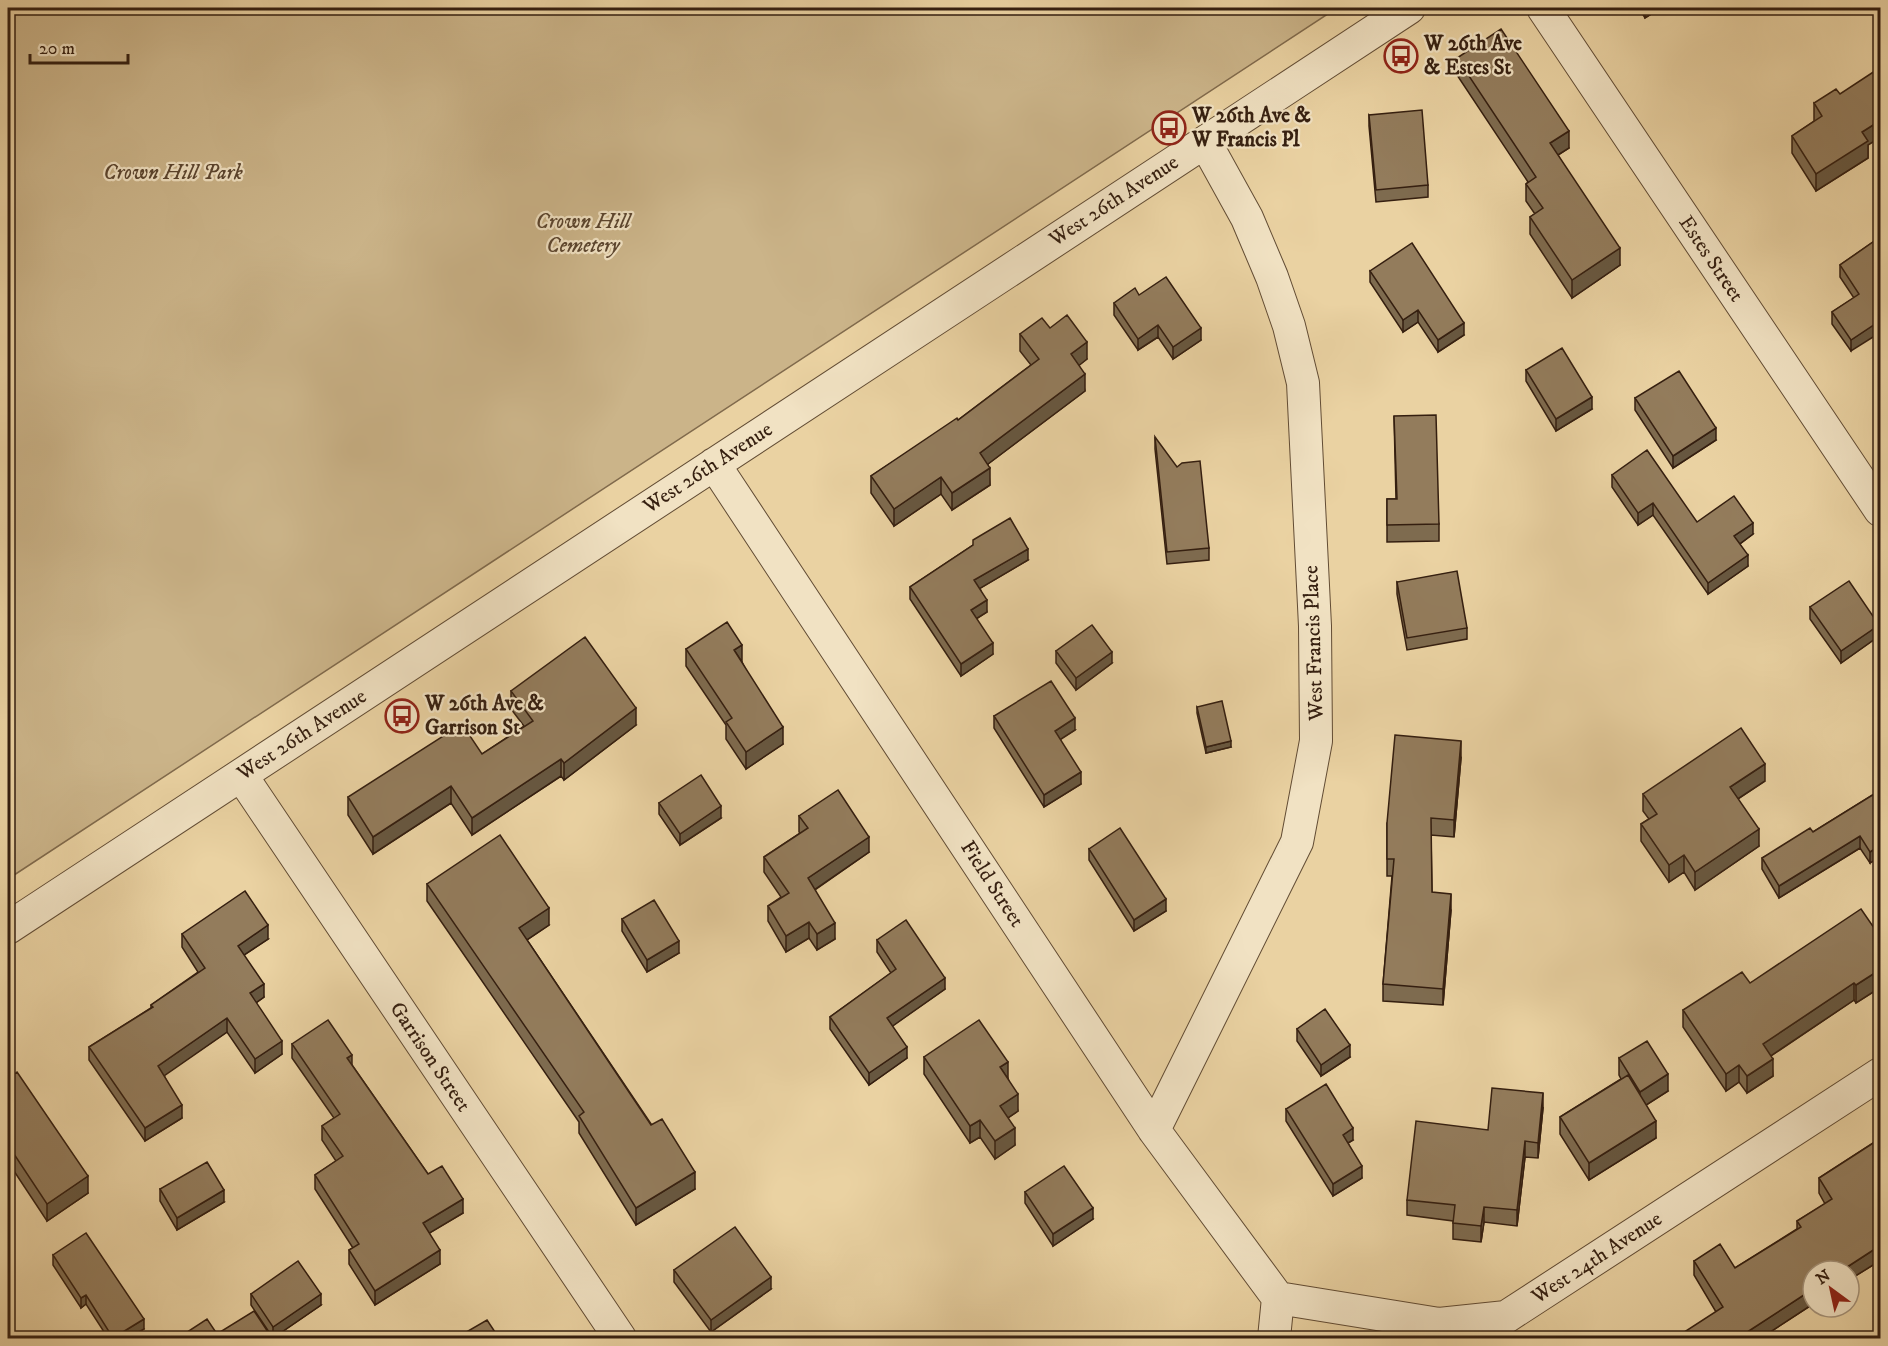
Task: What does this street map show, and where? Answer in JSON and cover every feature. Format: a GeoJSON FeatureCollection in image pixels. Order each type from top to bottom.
{"type":"FeatureCollection","features":[{"type":"Feature","properties":{"kind":"street","name":"West 26th Avenue"},"geometry":{"type":"LineString","coordinates":[[8,928],[1409,8]]}},
{"type":"Feature","properties":{"kind":"street","name":"Estes Street"},"geometry":{"type":"LineString","coordinates":[[1543,8],[1881,510]]}},
{"type":"Feature","properties":{"kind":"street","name":"West Francis Place"},"geometry":{"type":"LineString","coordinates":[[1154,1130],[1297,842],[1316,741],[1315,626],[1303,383],[1289,326],[1272,277],[1247,218],[1205,142]]}},
{"type":"Feature","properties":{"kind":"street","name":"Field Street"},"geometry":{"type":"LineString","coordinates":[[714,464],[1154,1130],[1278,1298]]}},
{"type":"Feature","properties":{"kind":"street","name":"Garrison Street"},"geometry":{"type":"LineString","coordinates":[[241,775],[620,1338]]}},
{"type":"Feature","properties":{"kind":"street","name":"West 24th Avenue"},"geometry":{"type":"LineString","coordinates":[[1278,1298],[1440,1324],[1513,1328],[1881,1074]]}},
{"type":"Feature","properties":{"kind":"street"},"geometry":{"type":"LineString","coordinates":[[1274,1338],[1278,1298]]}},
{"type":"Feature","properties":{"kind":"green space","name":"Crown Hill Cemetery"},"geometry":{"type":"Polygon","coordinates":[[[8,8],[1337,8],[8,879],[8,8]]]}},
{"type":"Feature","properties":{"kind":"building"},"geometry":{"type":"Polygon","coordinates":[[[1501,29],[1569,131],[1550,143],[1620,248],[1572,280],[1530,217],[1543,208],[1526,184],[1536,177],[1457,58],[1501,29]]]}},
{"type":"Feature","properties":{"kind":"building"},"geometry":{"type":"Polygon","coordinates":[[[1881,67],[1881,120],[1862,132],[1868,141],[1816,174],[1792,136],[1822,116],[1814,103],[1836,89],[1840,94],[1881,67]]]}},
{"type":"Feature","properties":{"kind":"building"},"geometry":{"type":"Polygon","coordinates":[[[1422,110],[1428,185],[1376,190],[1369,115],[1422,110]]]}},
{"type":"Feature","properties":{"kind":"building"},"geometry":{"type":"Polygon","coordinates":[[[1873,242],[1881,253],[1881,320],[1851,340],[1832,312],[1859,294],[1840,265],[1873,242]]]}},
{"type":"Feature","properties":{"kind":"building"},"geometry":{"type":"Polygon","coordinates":[[[1412,243],[1464,323],[1438,340],[1418,310],[1403,320],[1370,271],[1412,243]]]}},
{"type":"Feature","properties":{"kind":"building"},"geometry":{"type":"Polygon","coordinates":[[[1166,277],[1201,328],[1173,347],[1158,325],[1138,339],[1114,303],[1135,288],[1139,295],[1166,277]]]}},
{"type":"Feature","properties":{"kind":"building"},"geometry":{"type":"Polygon","coordinates":[[[1067,315],[1087,342],[1071,354],[1085,374],[980,453],[990,468],[952,493],[941,477],[894,509],[871,476],[957,418],[958,420],[1039,359],[1020,334],[1042,318],[1050,328],[1067,315]]]}},
{"type":"Feature","properties":{"kind":"building"},"geometry":{"type":"Polygon","coordinates":[[[1562,348],[1592,397],[1556,419],[1526,370],[1562,348]]]}},
{"type":"Feature","properties":{"kind":"building"},"geometry":{"type":"Polygon","coordinates":[[[1679,371],[1716,428],[1673,456],[1635,398],[1679,371]]]}},
{"type":"Feature","properties":{"kind":"building"},"geometry":{"type":"Polygon","coordinates":[[[1436,415],[1439,524],[1387,525],[1387,499],[1397,499],[1394,416],[1436,415]]]}},
{"type":"Feature","properties":{"kind":"building"},"geometry":{"type":"Polygon","coordinates":[[[1155,437],[1177,467],[1182,463],[1200,461],[1209,548],[1167,552],[1155,437]]]}},
{"type":"Feature","properties":{"kind":"building"},"geometry":{"type":"Polygon","coordinates":[[[1647,450],[1697,522],[1734,496],[1753,523],[1734,536],[1748,555],[1708,583],[1653,503],[1638,513],[1612,475],[1647,450]]]}},
{"type":"Feature","properties":{"kind":"building"},"geometry":{"type":"Polygon","coordinates":[[[1010,518],[1028,549],[974,580],[987,600],[971,610],[993,643],[961,664],[910,587],[973,545],[973,540],[1010,518]]]}},
{"type":"Feature","properties":{"kind":"building"},"geometry":{"type":"Polygon","coordinates":[[[1457,571],[1467,628],[1407,638],[1397,582],[1457,571]]]}},
{"type":"Feature","properties":{"kind":"building"},"geometry":{"type":"Polygon","coordinates":[[[1849,581],[1879,625],[1841,651],[1810,607],[1849,581]]]}},
{"type":"Feature","properties":{"kind":"building"},"geometry":{"type":"Polygon","coordinates":[[[727,622],[742,645],[734,650],[783,727],[746,752],[726,722],[732,718],[686,649],[727,622]]]}},
{"type":"Feature","properties":{"kind":"building"},"geometry":{"type":"Polygon","coordinates":[[[1092,625],[1112,652],[1076,678],[1056,651],[1092,625]]]}},
{"type":"Feature","properties":{"kind":"building"},"geometry":{"type":"Polygon","coordinates":[[[585,637],[636,708],[564,763],[561,759],[472,818],[451,786],[373,837],[348,797],[462,724],[482,754],[533,721],[511,691],[585,637]]]}},
{"type":"Feature","properties":{"kind":"building"},"geometry":{"type":"Polygon","coordinates":[[[1051,681],[1075,718],[1055,731],[1081,772],[1044,795],[994,716],[1051,681]]]}},
{"type":"Feature","properties":{"kind":"building"},"geometry":{"type":"Polygon","coordinates":[[[1222,701],[1231,741],[1206,747],[1197,707],[1222,701]]]}},
{"type":"Feature","properties":{"kind":"building"},"geometry":{"type":"Polygon","coordinates":[[[1741,728],[1765,764],[1730,787],[1759,829],[1695,872],[1684,855],[1669,865],[1641,824],[1657,814],[1643,794],[1741,728]]]}},
{"type":"Feature","properties":{"kind":"building"},"geometry":{"type":"Polygon","coordinates":[[[1395,735],[1461,741],[1454,820],[1431,818],[1432,892],[1451,894],[1443,989],[1383,984],[1394,859],[1387,859],[1387,823],[1395,735]]]}},
{"type":"Feature","properties":{"kind":"building"},"geometry":{"type":"Polygon","coordinates":[[[701,775],[721,806],[680,834],[659,803],[701,775]]]}},
{"type":"Feature","properties":{"kind":"building"},"geometry":{"type":"Polygon","coordinates":[[[838,790],[869,837],[808,878],[835,923],[817,934],[809,922],[786,936],[768,906],[789,893],[764,857],[808,828],[799,816],[838,790]]]}},
{"type":"Feature","properties":{"kind":"building"},"geometry":{"type":"Polygon","coordinates":[[[1879,791],[1881,793],[1881,845],[1870,852],[1860,836],[1779,886],[1762,858],[1810,828],[1813,832],[1879,791]]]}},
{"type":"Feature","properties":{"kind":"building"},"geometry":{"type":"Polygon","coordinates":[[[1120,828],[1166,899],[1134,920],[1089,849],[1120,828]]]}},
{"type":"Feature","properties":{"kind":"building"},"geometry":{"type":"Polygon","coordinates":[[[500,835],[549,908],[519,928],[651,1125],[662,1119],[695,1172],[636,1208],[579,1116],[584,1112],[427,884],[500,835]]]}},
{"type":"Feature","properties":{"kind":"building"},"geometry":{"type":"Polygon","coordinates":[[[245,891],[268,925],[238,946],[264,984],[250,993],[282,1041],[255,1059],[227,1018],[158,1066],[182,1105],[145,1128],[89,1047],[153,1007],[151,1005],[205,968],[182,934],[245,891]]]}},
{"type":"Feature","properties":{"kind":"building"},"geometry":{"type":"Polygon","coordinates":[[[654,900],[679,941],[647,960],[622,919],[654,900]]]}},
{"type":"Feature","properties":{"kind":"building"},"geometry":{"type":"Polygon","coordinates":[[[1861,909],[1881,938],[1881,969],[1856,985],[1854,983],[1763,1044],[1773,1059],[1747,1076],[1739,1065],[1726,1074],[1683,1010],[1742,972],[1750,983],[1861,909]]]}},
{"type":"Feature","properties":{"kind":"building"},"geometry":{"type":"Polygon","coordinates":[[[906,920],[945,978],[887,1018],[907,1047],[869,1073],[830,1017],[896,969],[877,940],[906,920]]]}},
{"type":"Feature","properties":{"kind":"building"},"geometry":{"type":"Polygon","coordinates":[[[1325,1009],[1350,1045],[1321,1065],[1297,1029],[1325,1009]]]}},
{"type":"Feature","properties":{"kind":"building"},"geometry":{"type":"Polygon","coordinates":[[[328,1020],[352,1055],[347,1058],[428,1174],[442,1166],[463,1199],[423,1223],[440,1250],[375,1291],[349,1250],[359,1244],[315,1175],[343,1156],[322,1126],[340,1114],[292,1044],[328,1020]]]}},
{"type":"Feature","properties":{"kind":"building"},"geometry":{"type":"Polygon","coordinates":[[[979,1020],[1008,1062],[1000,1067],[1018,1094],[1000,1106],[1015,1128],[995,1141],[980,1120],[970,1126],[924,1057],[979,1020]]]}},
{"type":"Feature","properties":{"kind":"building"},"geometry":{"type":"Polygon","coordinates":[[[1647,1041],[1668,1074],[1640,1092],[1619,1058],[1647,1041]]]}},
{"type":"Feature","properties":{"kind":"building"},"geometry":{"type":"Polygon","coordinates":[[[17,1072],[88,1176],[47,1204],[8,1145],[8,1079],[17,1072]]]}},
{"type":"Feature","properties":{"kind":"building"},"geometry":{"type":"Polygon","coordinates":[[[1628,1075],[1656,1121],[1589,1163],[1560,1117],[1628,1075]]]}},
{"type":"Feature","properties":{"kind":"building"},"geometry":{"type":"Polygon","coordinates":[[[1326,1084],[1353,1128],[1343,1135],[1362,1166],[1333,1184],[1286,1109],[1326,1084]]]}},
{"type":"Feature","properties":{"kind":"building"},"geometry":{"type":"Polygon","coordinates":[[[1492,1088],[1543,1093],[1538,1143],[1525,1141],[1517,1210],[1484,1207],[1481,1226],[1453,1223],[1455,1205],[1407,1200],[1416,1121],[1488,1130],[1492,1088]]]}},
{"type":"Feature","properties":{"kind":"building"},"geometry":{"type":"Polygon","coordinates":[[[1881,1138],[1881,1206],[1876,1209],[1881,1216],[1881,1245],[1859,1259],[1801,1259],[1801,1297],[1738,1338],[1675,1338],[1723,1307],[1694,1261],[1720,1244],[1735,1268],[1801,1227],[1797,1221],[1832,1199],[1819,1178],[1881,1138]]]}},
{"type":"Feature","properties":{"kind":"building"},"geometry":{"type":"Polygon","coordinates":[[[207,1162],[224,1190],[177,1218],[160,1189],[207,1162]]]}},
{"type":"Feature","properties":{"kind":"building"},"geometry":{"type":"Polygon","coordinates":[[[1064,1166],[1093,1208],[1053,1234],[1025,1192],[1064,1166]]]}},
{"type":"Feature","properties":{"kind":"building"},"geometry":{"type":"Polygon","coordinates":[[[735,1227],[771,1277],[711,1320],[674,1270],[735,1227]]]}},
{"type":"Feature","properties":{"kind":"building"},"geometry":{"type":"Polygon","coordinates":[[[86,1233],[144,1319],[113,1338],[86,1295],[81,1298],[53,1255],[86,1233]]]}},
{"type":"Feature","properties":{"kind":"building"},"geometry":{"type":"Polygon","coordinates":[[[298,1261],[321,1294],[273,1327],[251,1294],[298,1261]]]}},
{"type":"Feature","properties":{"kind":"building"},"geometry":{"type":"Polygon","coordinates":[[[254,1311],[272,1338],[178,1338],[207,1319],[217,1334],[254,1311]]]}},
{"type":"Feature","properties":{"kind":"building"},"geometry":{"type":"Polygon","coordinates":[[[487,1320],[499,1338],[456,1338],[487,1320]]]}},
{"type":"Feature","properties":{"kind":"place","name":"W 26th Ave & Estes St"},"geometry":{"type":"Point","coordinates":[1401,56]}},
{"type":"Feature","properties":{"kind":"place","name":"W 26th Ave & W Francis Pl"},"geometry":{"type":"Point","coordinates":[1169,128]}},
{"type":"Feature","properties":{"kind":"place","name":"W 26th Ave & Garrison St"},"geometry":{"type":"Point","coordinates":[402,716]}},
{"type":"Feature","properties":{"kind":"park label","name":"Crown Hill Park"},"geometry":{"type":"Point","coordinates":[173,173]}}]}
